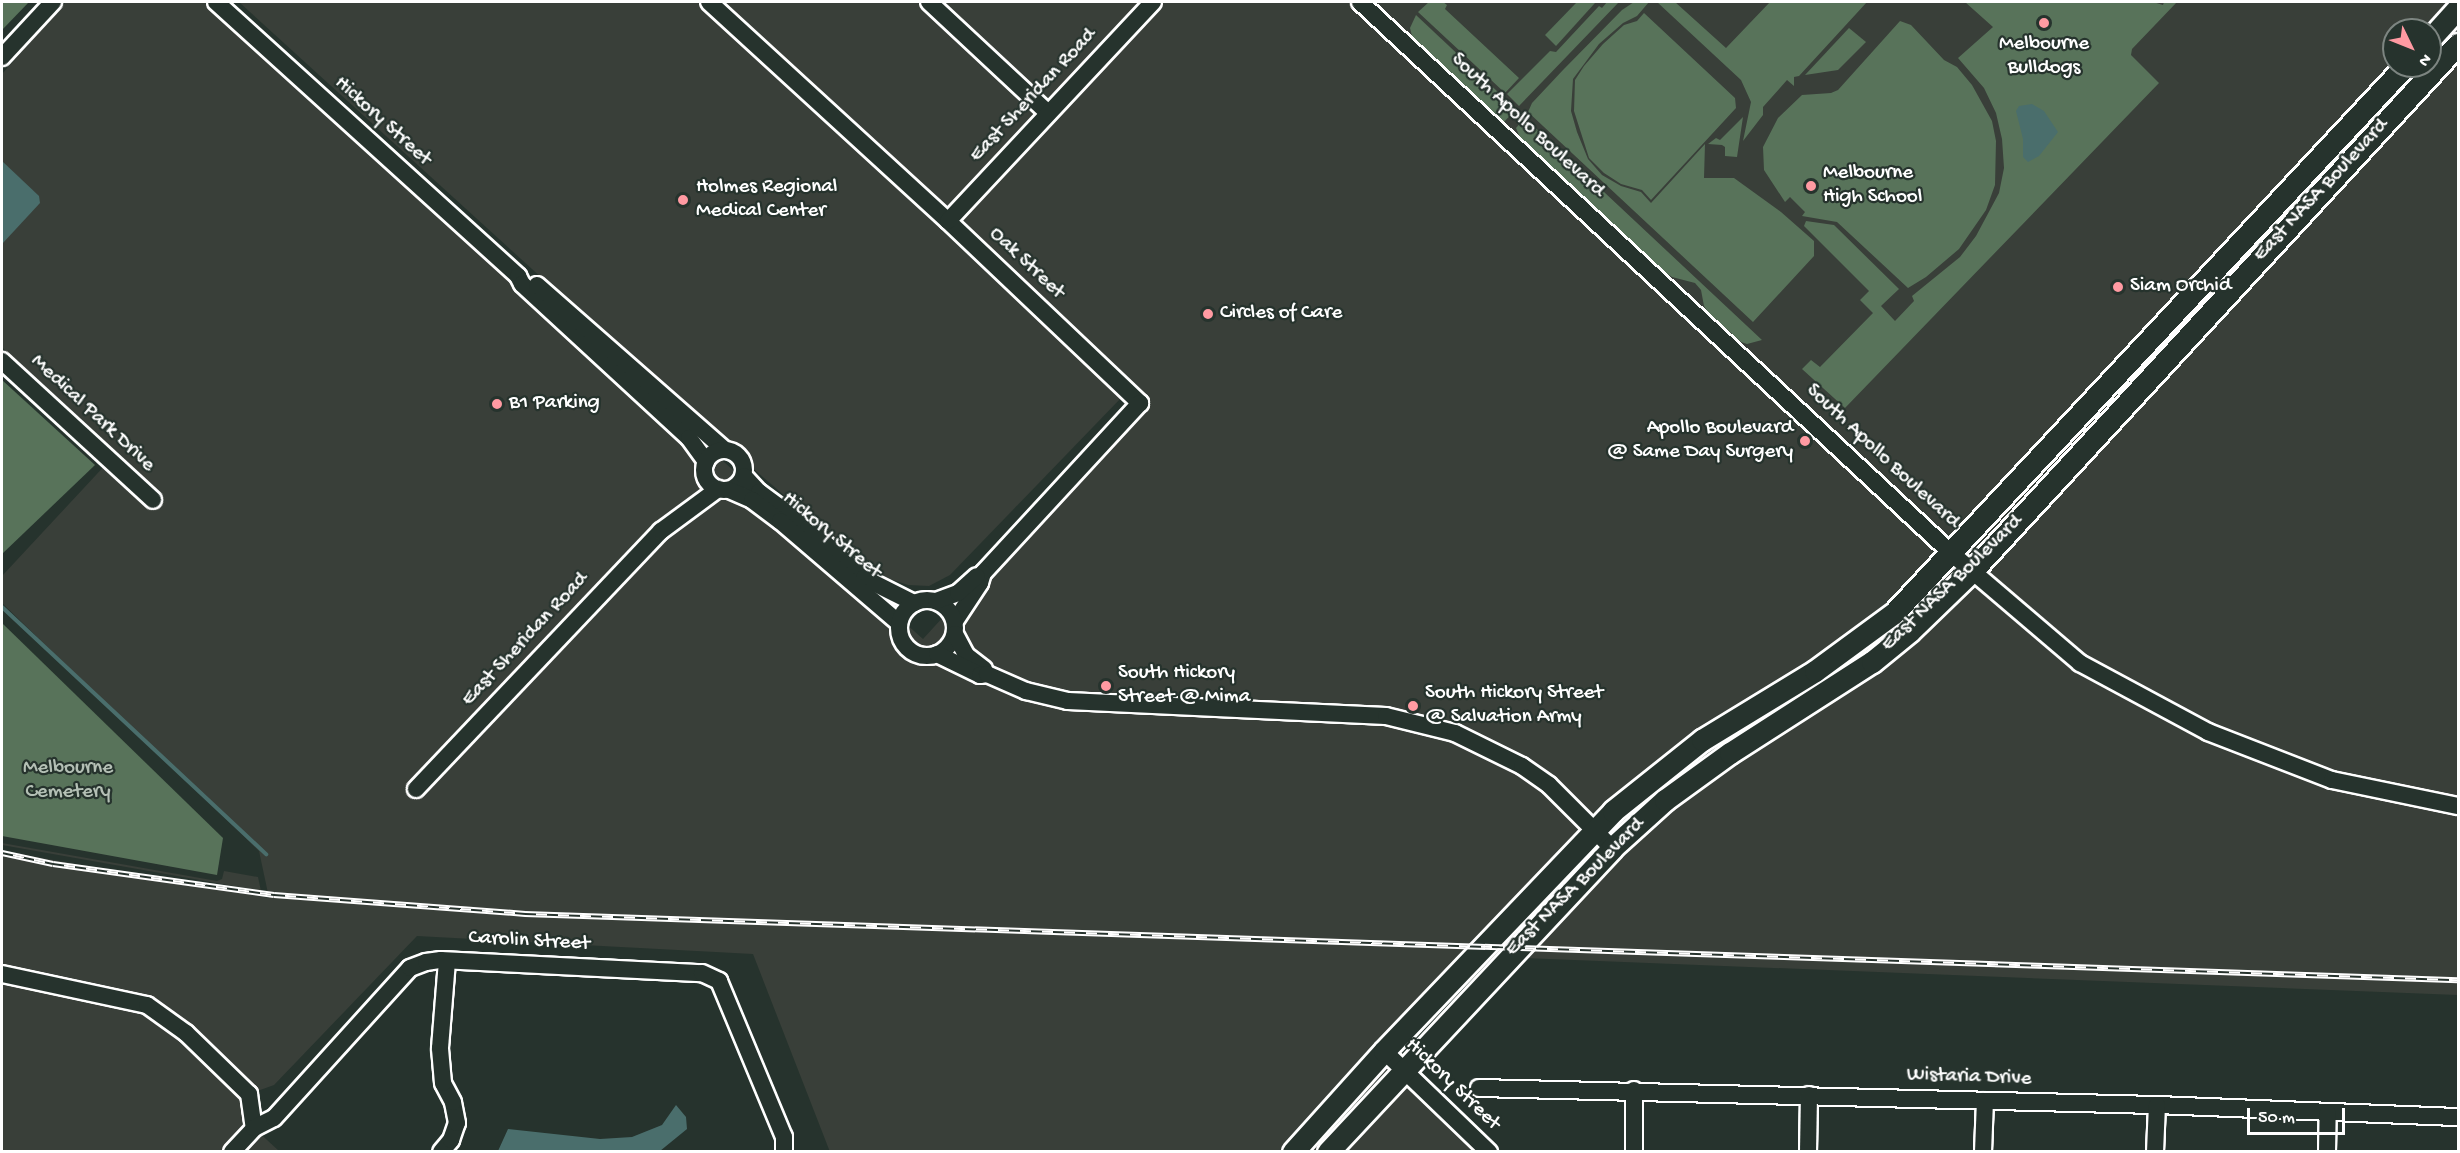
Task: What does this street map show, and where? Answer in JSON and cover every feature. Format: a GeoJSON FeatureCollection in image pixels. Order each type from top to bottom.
{"type":"FeatureCollection","features":[{"type":"Feature","properties":{"kind":"main road"},"geometry":{"type":"LineString","coordinates":[[2442,26],[2458,8]]}},
{"type":"Feature","properties":{"kind":"main road","name":"East NASA Boulevard"},"geometry":{"type":"LineString","coordinates":[[1328,1152],[1612,848],[1665,800],[1730,753],[1828,693],[1872,662],[1910,631],[1972,571],[2458,44]]}},
{"type":"Feature","properties":{"kind":"main road","name":"East NASA Boulevard"},"geometry":{"type":"LineString","coordinates":[[1293,1152],[1384,1051],[1593,829],[1643,784],[1702,740],[1815,671],[1893,613],[2394,78]]}},
{"type":"Feature","properties":{"kind":"main road"},"geometry":{"type":"LineString","coordinates":[[1815,671],[1828,693]]}},
{"type":"Feature","properties":{"kind":"street"},"geometry":{"type":"LineString","coordinates":[[2,57],[53,2]]}},
{"type":"Feature","properties":{"kind":"street","name":"Hickory Street"},"geometry":{"type":"LineString","coordinates":[[216,2],[518,276],[522,284],[724,449]]}},
{"type":"Feature","properties":{"kind":"street","name":"Oak Street"},"geometry":{"type":"LineString","coordinates":[[709,2],[948,221],[1140,403],[983,573],[974,577],[958,593],[936,601]]}},
{"type":"Feature","properties":{"kind":"street"},"geometry":{"type":"LineString","coordinates":[[929,2],[1048,113]]}},
{"type":"Feature","properties":{"kind":"street","name":"East Sheridan Road"},"geometry":{"type":"LineString","coordinates":[[948,221],[1150,2]]}},
{"type":"Feature","properties":{"kind":"street","name":"South Apollo Boulevard"},"geometry":{"type":"LineString","coordinates":[[1360,2],[1950,552],[2080,663],[2208,732],[2332,780],[2458,806]]}},
{"type":"Feature","properties":{"kind":"street","name":"Medical Park Drive"},"geometry":{"type":"LineString","coordinates":[[2,361],[153,500]]}},
{"type":"Feature","properties":{"kind":"street","name":"Hickory Street"},"geometry":{"type":"LineString","coordinates":[[616,363],[689,438],[705,466]]}},
{"type":"Feature","properties":{"kind":"street"},"geometry":{"type":"LineString","coordinates":[[724,449],[741,459],[745,467],[744,476],[738,485],[724,489],[708,481],[705,466],[715,453],[724,449]]}},
{"type":"Feature","properties":{"kind":"street","name":"East Sheridan Road"},"geometry":{"type":"LineString","coordinates":[[416,789],[671,522],[705,466]]}},
{"type":"Feature","properties":{"kind":"street","name":"Hickory Street"},"geometry":{"type":"LineString","coordinates":[[744,476],[759,492],[808,528],[864,578],[914,603]]}},
{"type":"Feature","properties":{"kind":"street","name":"Hickory Street"},"geometry":{"type":"LineString","coordinates":[[724,489],[752,500],[780,521],[899,623]]}},
{"type":"Feature","properties":{"kind":"street","name":"East Sheridan Road"},"geometry":{"type":"LineString","coordinates":[[671,522],[724,489]]}},
{"type":"Feature","properties":{"kind":"street","name":"Oak Street"},"geometry":{"type":"LineString","coordinates":[[955,627],[980,583],[983,573]]}},
{"type":"Feature","properties":{"kind":"street"},"geometry":{"type":"LineString","coordinates":[[955,627],[947,647],[938,654],[923,656],[909,650],[900,636],[899,623],[904,613],[914,603],[936,601],[946,608],[955,627],[966,655],[984,668],[987,674]]}},
{"type":"Feature","properties":{"kind":"street"},"geometry":{"type":"LineString","coordinates":[[938,654],[980,675],[987,674],[1026,690],[1068,701],[1386,716],[1455,734],[1522,766],[1549,784],[1612,848]]}},
{"type":"Feature","properties":{"kind":"street"},"geometry":{"type":"LineString","coordinates":[[441,1152],[451,1140],[457,1123],[453,1102],[443,1083],[440,1048],[447,961]]}},
{"type":"Feature","properties":{"kind":"street","name":"Carolin Street"},"geometry":{"type":"LineString","coordinates":[[232,1152],[254,1128],[274,1118],[410,968],[426,962],[447,961],[702,973],[719,981],[784,1137],[784,1152]]}},
{"type":"Feature","properties":{"kind":"street"},"geometry":{"type":"LineString","coordinates":[[2,974],[147,1005],[186,1033],[249,1094],[254,1128]]}},
{"type":"Feature","properties":{"kind":"street","name":"Hickory Street"},"geometry":{"type":"LineString","coordinates":[[1384,1051],[1489,1152]]}},
{"type":"Feature","properties":{"kind":"street","name":"Wistaria Drive"},"geometry":{"type":"LineString","coordinates":[[1479,1088],[1634,1090],[2157,1105],[2458,1117]]}},
{"type":"Feature","properties":{"kind":"street"},"geometry":{"type":"LineString","coordinates":[[1634,1090],[1634,1152]]}},
{"type":"Feature","properties":{"kind":"street"},"geometry":{"type":"LineString","coordinates":[[1808,1152],[1809,1095]]}},
{"type":"Feature","properties":{"kind":"street"},"geometry":{"type":"LineString","coordinates":[[1983,1152],[1985,1101]]}},
{"type":"Feature","properties":{"kind":"street"},"geometry":{"type":"LineString","coordinates":[[2156,1152],[2157,1105]]}},
{"type":"Feature","properties":{"kind":"street"},"geometry":{"type":"LineString","coordinates":[[2327,1152],[2328,1113]]}},
{"type":"Feature","properties":{"kind":"shaded area"},"geometry":{"type":"Polygon","coordinates":[[[66,2],[225,2],[724,462],[923,639],[1139,403],[709,2],[2458,2],[2458,995],[1473,956],[1384,1051],[1494,1151],[830,1152],[753,954],[417,936],[274,1085],[249,1094],[254,1128],[279,1151],[2,1151],[2,851],[269,898],[259,851],[2,603],[2,576],[109,461],[2,347],[2,74],[66,2]]]}},
{"type":"Feature","properties":{"kind":"shaded area","name":"Holmes Regional Medical Center"},"geometry":{"type":"Polygon","coordinates":[[[239,2],[698,2],[1121,398],[950,575],[929,586],[908,585],[890,579],[865,565],[713,434],[239,2]]]}},
{"type":"Feature","properties":{"kind":"shaded area"},"geometry":{"type":"Polygon","coordinates":[[[2,843],[217,881],[222,879],[224,871],[258,877],[261,891],[2,845],[2,843]]]}},
{"type":"Feature","properties":{"kind":"green space"},"geometry":{"type":"Polygon","coordinates":[[[2,2],[29,2],[2,30],[2,2]]]}},
{"type":"Feature","properties":{"kind":"green space"},"geometry":{"type":"Polygon","coordinates":[[[1429,2],[1443,2],[1447,5],[1445,9],[1519,78],[1505,93],[1418,12],[1429,2]]]}},
{"type":"Feature","properties":{"kind":"green space"},"geometry":{"type":"Polygon","coordinates":[[[1577,2],[1595,3],[1556,46],[1545,35],[1577,2]]]}},
{"type":"Feature","properties":{"kind":"green space"},"geometry":{"type":"Polygon","coordinates":[[[1607,2],[1619,2],[1519,106],[1507,94],[1550,51],[1556,52],[1599,6],[1602,8],[1607,2]]]}},
{"type":"Feature","properties":{"kind":"green space"},"geometry":{"type":"Polygon","coordinates":[[[1634,2],[1649,2],[1637,16],[1623,23],[1599,44],[1573,79],[1571,111],[1577,132],[1588,159],[1602,175],[1621,186],[1641,192],[1651,203],[1705,144],[1704,178],[1734,178],[1781,212],[1814,241],[1814,256],[1753,322],[1528,112],[1532,103],[1563,70],[1622,10],[1634,2]]]}},
{"type":"Feature","properties":{"kind":"green space"},"geometry":{"type":"Polygon","coordinates":[[[1657,2],[1675,2],[1726,48],[1770,2],[1867,2],[1799,76],[1794,77],[1794,86],[1787,80],[1763,107],[1763,115],[1743,141],[1751,102],[1741,80],[1657,2]]]}},
{"type":"Feature","properties":{"kind":"green space"},"geometry":{"type":"Polygon","coordinates":[[[1965,2],[2153,2],[2163,5],[2164,2],[2177,2],[2132,49],[2131,55],[2159,83],[1845,408],[1802,369],[1811,360],[1820,367],[1873,313],[1860,300],[1869,291],[1804,226],[1806,221],[1834,225],[1899,289],[1881,306],[1895,321],[1914,301],[1912,296],[1960,257],[1976,236],[1999,193],[2004,168],[2002,139],[1996,113],[1984,88],[1958,58],[1993,27],[1965,2]]]}},
{"type":"Feature","properties":{"kind":"green space"},"geometry":{"type":"Polygon","coordinates":[[[1644,13],[1735,98],[1736,108],[1651,200],[1642,190],[1621,184],[1604,173],[1589,158],[1574,111],[1575,80],[1584,66],[1624,25],[1637,21],[1644,13]]]}},
{"type":"Feature","properties":{"kind":"green space"},"geometry":{"type":"Polygon","coordinates":[[[1416,15],[1516,109],[1504,122],[1412,36],[1410,28],[1416,15]]]}},
{"type":"Feature","properties":{"kind":"green space"},"geometry":{"type":"Polygon","coordinates":[[[1900,21],[1911,25],[1944,60],[1957,67],[1972,85],[1992,121],[1996,141],[1995,185],[1986,210],[1959,249],[1926,277],[1908,288],[1837,222],[1802,216],[1805,212],[1790,197],[1785,202],[1764,170],[1763,147],[1778,118],[1802,95],[1831,93],[1838,90],[1900,21]]]}},
{"type":"Feature","properties":{"kind":"green space"},"geometry":{"type":"Polygon","coordinates":[[[1849,28],[1866,42],[1838,70],[1805,75],[1849,28]]]}},
{"type":"Feature","properties":{"kind":"green space"},"geometry":{"type":"Polygon","coordinates":[[[1743,117],[1737,157],[1725,156],[1725,147],[1722,145],[1708,144],[1716,138],[1720,140],[1743,117]]]}},
{"type":"Feature","properties":{"kind":"green space"},"geometry":{"type":"Polygon","coordinates":[[[1525,118],[1762,340],[1747,344],[1741,342],[1708,312],[1704,306],[1701,290],[1695,283],[1672,277],[1665,272],[1521,140],[1516,128],[1525,118]]]}},
{"type":"Feature","properties":{"kind":"green space"},"geometry":{"type":"Polygon","coordinates":[[[2,380],[95,465],[2,554],[2,380]]]}},
{"type":"Feature","properties":{"kind":"green space","name":"Melbourne Cemetery"},"geometry":{"type":"Polygon","coordinates":[[[2,623],[223,838],[217,875],[2,836],[2,623]]]}},
{"type":"Feature","properties":{"kind":"water"},"geometry":{"type":"Polygon","coordinates":[[[2032,104],[2044,111],[2058,132],[2039,156],[2028,162],[2023,157],[2023,139],[2016,111],[2019,106],[2032,104]]]}},
{"type":"Feature","properties":{"kind":"water"},"geometry":{"type":"Polygon","coordinates":[[[2,161],[39,196],[40,203],[2,244],[2,161]]]}},
{"type":"Feature","properties":{"kind":"water"},"geometry":{"type":"Polygon","coordinates":[[[676,1105],[686,1117],[687,1129],[660,1151],[498,1151],[508,1129],[600,1139],[632,1137],[662,1125],[676,1105]]]}},
{"type":"Feature","properties":{"kind":"waterway"},"geometry":{"type":"LineString","coordinates":[[2,607],[266,854]]}},
{"type":"Feature","properties":{"kind":"railway"},"geometry":{"type":"LineString","coordinates":[[2,853],[53,864],[274,895],[525,914],[2458,980]]}},
{"type":"Feature","properties":{"kind":"place","name":"Melbourne Bulldogs"},"geometry":{"type":"Point","coordinates":[2044,23]}},
{"type":"Feature","properties":{"kind":"place","name":"Melbourne High School"},"geometry":{"type":"Point","coordinates":[1811,186]}},
{"type":"Feature","properties":{"kind":"place","name":"Holmes Regional Medical Center"},"geometry":{"type":"Point","coordinates":[683,200]}},
{"type":"Feature","properties":{"kind":"place","name":"Siam Orchid"},"geometry":{"type":"Point","coordinates":[2118,287]}},
{"type":"Feature","properties":{"kind":"place","name":"Circles of Care"},"geometry":{"type":"Point","coordinates":[1208,314]}},
{"type":"Feature","properties":{"kind":"place","name":"B1 Parking"},"geometry":{"type":"Point","coordinates":[497,404]}},
{"type":"Feature","properties":{"kind":"place","name":"Apollo Boulevard @ Same Day Surgery"},"geometry":{"type":"Point","coordinates":[1805,441]}},
{"type":"Feature","properties":{"kind":"place","name":"South Hickory Street @ Mima"},"geometry":{"type":"Point","coordinates":[1106,686]}},
{"type":"Feature","properties":{"kind":"place","name":"South Hickory Street @ Salvation Army"},"geometry":{"type":"Point","coordinates":[1413,706]}}]}
